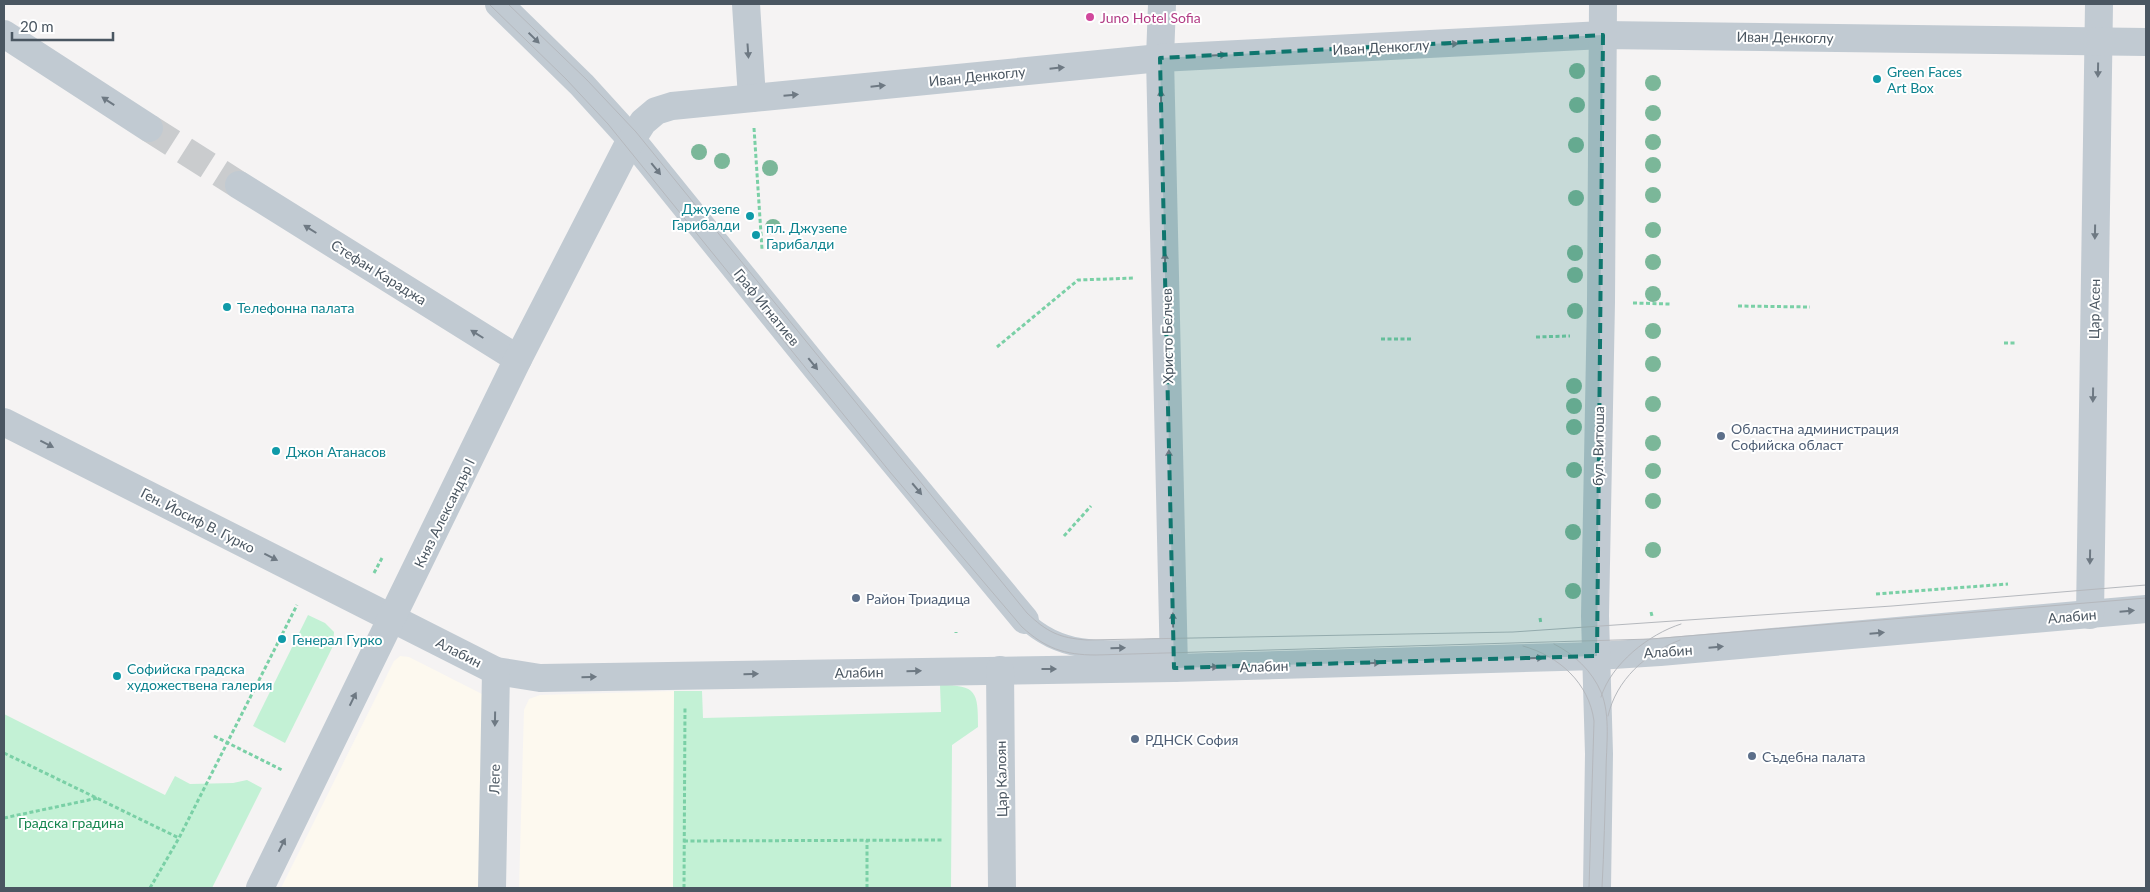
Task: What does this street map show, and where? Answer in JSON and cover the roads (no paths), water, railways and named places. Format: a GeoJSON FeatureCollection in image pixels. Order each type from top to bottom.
{"type":"FeatureCollection","features":[{"type":"Feature","properties":{"kind":"street","name":"Граф Игнатиев"},"geometry":{"type":"LineString","coordinates":[[498,4],[582,85],[632,140],[817,369],[1025,620]]}},
{"type":"Feature","properties":{"kind":"street"},"geometry":{"type":"LineString","coordinates":[[746,4],[752,98]]}},
{"type":"Feature","properties":{"kind":"street","name":"Христо Белчев"},"geometry":{"type":"LineString","coordinates":[[1162,4],[1160,58],[1174,658]]}},
{"type":"Feature","properties":{"kind":"street","name":"бул. Витоша"},"geometry":{"type":"LineString","coordinates":[[1597,888],[1599,754],[1595,616],[1601,302],[1603,4]]}},
{"type":"Feature","properties":{"kind":"street","name":"Цар Асен"},"geometry":{"type":"LineString","coordinates":[[2090,615],[2099,4]]}},
{"type":"Feature","properties":{"kind":"street"},"geometry":{"type":"LineString","coordinates":[[4,34],[149,128]]}},
{"type":"Feature","properties":{"kind":"street","name":"Иван Денкоглу"},"geometry":{"type":"LineString","coordinates":[[632,140],[643,122],[656,111],[672,106],[1160,58],[1603,35],[2146,42]]}},
{"type":"Feature","properties":{"kind":"street","name":"Княз Александър I"},"geometry":{"type":"LineString","coordinates":[[260,888],[312,785],[518,360],[632,140]]}},
{"type":"Feature","properties":{"kind":"street","name":"Стефан Караджа"},"geometry":{"type":"LineString","coordinates":[[240,184],[518,360]]}},
{"type":"Feature","properties":{"kind":"street","name":"Ген. Йосиф В. Гурко"},"geometry":{"type":"LineString","coordinates":[[4,422],[392,618]]}},
{"type":"Feature","properties":{"kind":"street","name":"Алабин"},"geometry":{"type":"LineString","coordinates":[[392,618],[496,671],[540,678],[1000,670],[1174,658],[1597,656],[2146,610]]}},
{"type":"Feature","properties":{"kind":"street","name":"Цар Калоян"},"geometry":{"type":"LineString","coordinates":[[1000,670],[1002,888]]}},
{"type":"Feature","properties":{"kind":"street","name":"Леге"},"geometry":{"type":"LineString","coordinates":[[492,888],[496,671]]}},
{"type":"Feature","properties":{"kind":"lane"},"geometry":{"type":"LineString","coordinates":[[1025,620],[1036,631],[1055,642],[1080,649],[1174,658]]}},
{"type":"Feature","properties":{"kind":"tunnel"},"geometry":{"type":"LineString","coordinates":[[149,128],[239,185]]}},
{"type":"Feature","properties":{"kind":"tram line"},"geometry":{"type":"LineString","coordinates":[[489,4],[566,79],[608,124],[890,472],[1022,627],[1039,640],[1056,649],[1074,654],[1096,655],[1651,639],[2146,598]]}},
{"type":"Feature","properties":{"kind":"tram line"},"geometry":{"type":"LineString","coordinates":[[508,4],[587,80],[636,132],[1027,613],[1041,625],[1061,636],[1087,640],[1513,632],[1892,606],[2146,585]]}},
{"type":"Feature","properties":{"kind":"tram line"},"geometry":{"type":"LineString","coordinates":[[1601,697],[1613,673],[1622,662],[1656,635],[1681,624]]}},
{"type":"Feature","properties":{"kind":"tram line"},"geometry":{"type":"LineString","coordinates":[[1608,716],[1618,691],[1634,669],[1656,652],[1680,640]]}},
{"type":"Feature","properties":{"kind":"tram line"},"geometry":{"type":"LineString","coordinates":[[1554,644],[1575,658],[1593,677],[1601,692],[1606,711],[1602,888]]}},
{"type":"Feature","properties":{"kind":"tram line"},"geometry":{"type":"LineString","coordinates":[[1523,646],[1560,664],[1579,683],[1591,707],[1594,721],[1589,888]]}},
{"type":"Feature","properties":{"kind":"place","name":"Juno Hotel Sofia"},"geometry":{"type":"Point","coordinates":[1090,17]}},
{"type":"Feature","properties":{"kind":"place","name":"Green Faces Art Box"},"geometry":{"type":"Point","coordinates":[1877,79]}},
{"type":"Feature","properties":{"kind":"place","name":"Джузепе Гарибалди"},"geometry":{"type":"Point","coordinates":[750,216]}},
{"type":"Feature","properties":{"kind":"place","name":"пл. Джузепе Гарибалди"},"geometry":{"type":"Point","coordinates":[756,235]}},
{"type":"Feature","properties":{"kind":"place","name":"Телефонна палата"},"geometry":{"type":"Point","coordinates":[227,307]}},
{"type":"Feature","properties":{"kind":"place","name":"Областна администрация Софийска област"},"geometry":{"type":"Point","coordinates":[1721,436]}},
{"type":"Feature","properties":{"kind":"place","name":"Джон Атанасов"},"geometry":{"type":"Point","coordinates":[276,451]}},
{"type":"Feature","properties":{"kind":"place","name":"Район Триадица"},"geometry":{"type":"Point","coordinates":[856,598]}},
{"type":"Feature","properties":{"kind":"place","name":"Генерал Гурко"},"geometry":{"type":"Point","coordinates":[282,639]}},
{"type":"Feature","properties":{"kind":"place","name":"Софийска градска художествена галерия"},"geometry":{"type":"Point","coordinates":[117,676]}},
{"type":"Feature","properties":{"kind":"place","name":"РДНСК София"},"geometry":{"type":"Point","coordinates":[1135,739]}},
{"type":"Feature","properties":{"kind":"place","name":"Съдебна палата"},"geometry":{"type":"Point","coordinates":[1752,756]}},
{"type":"Feature","properties":{"kind":"park label","name":"Градска градина"},"geometry":{"type":"Point","coordinates":[71,822]}}]}
